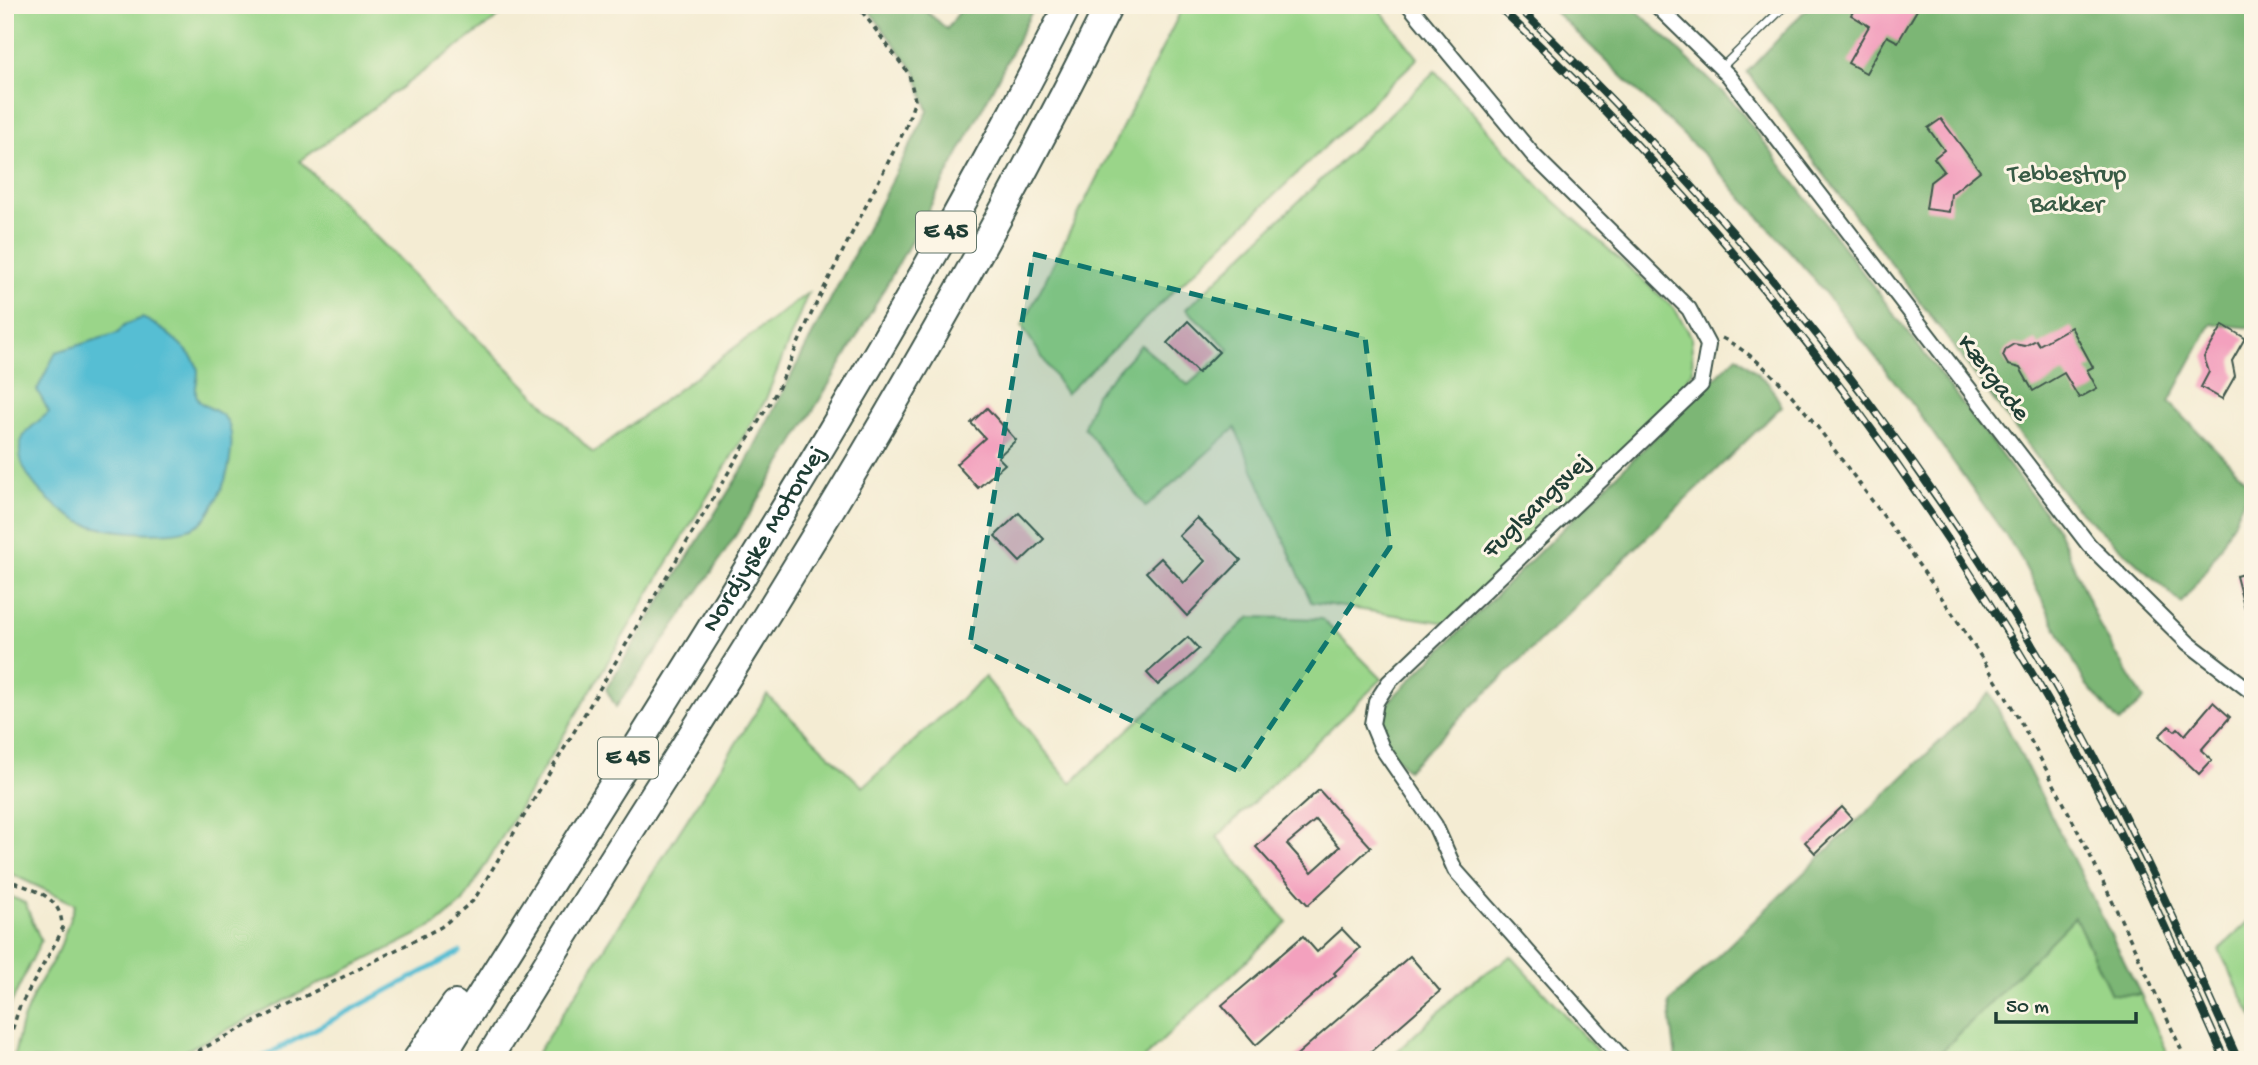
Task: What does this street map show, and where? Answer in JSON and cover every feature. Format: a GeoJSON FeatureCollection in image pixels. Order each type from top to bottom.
{"type":"FeatureCollection","features":[{"type":"Feature","properties":{"kind":"highway","name":"Nordjyske Motorvej"},"geometry":{"type":"LineString","coordinates":[[440,1060],[816,456],[1001,137],[1068,5]]}},
{"type":"Feature","properties":{"kind":"highway","name":"Nordjyske Motorvej"},"geometry":{"type":"LineString","coordinates":[[488,1060],[788,580],[889,411],[985,244],[1056,113],[1109,5]]}},
{"type":"Feature","properties":{"kind":"highway"},"geometry":{"type":"LineString","coordinates":[[416,1060],[446,1018],[567,825],[816,456]]}},
{"type":"Feature","properties":{"kind":"street","name":"Fuglsangsvej"},"geometry":{"type":"LineString","coordinates":[[1409,5],[1534,156],[1689,309],[1708,345],[1701,385],[1390,682],[1377,702],[1372,724],[1382,748],[1435,825],[1455,870],[1624,1060]]}},
{"type":"Feature","properties":{"kind":"street","name":"Kærgade"},"geometry":{"type":"LineString","coordinates":[[1656,5],[1721,68],[2090,545],[2188,643],[2253,693]]}},
{"type":"Feature","properties":{"kind":"lane"},"geometry":{"type":"LineString","coordinates":[[1721,68],[1786,5]]}},
{"type":"Feature","properties":{"kind":"path"},"geometry":{"type":"LineString","coordinates":[[180,1060],[441,927],[474,900],[778,389],[813,310],[906,128],[915,100],[909,74],[857,5]]}},
{"type":"Feature","properties":{"kind":"path"},"geometry":{"type":"LineString","coordinates":[[1698,326],[1740,347],[1773,377],[1821,432],[1914,555],[2019,720],[2130,937],[2186,1060]]}},
{"type":"Feature","properties":{"kind":"path"},"geometry":{"type":"LineString","coordinates":[[5,879],[47,895],[58,905],[63,918],[62,931],[19,1008],[5,1053]]}},
{"type":"Feature","properties":{"kind":"highlighted area"},"geometry":{"type":"Polygon","coordinates":[[[1033,254],[1365,337],[1390,547],[1240,772],[970,644],[1033,254]]]}},
{"type":"Feature","properties":{"kind":"green space"},"geometry":{"type":"Polygon","coordinates":[[[7,5],[515,5],[300,161],[593,453],[808,293],[765,401],[463,902],[436,925],[167,1060],[13,1060],[22,1022],[35,991],[59,950],[75,904],[5,871],[7,5]]]}},
{"type":"Feature","properties":{"kind":"green space"},"geometry":{"type":"Polygon","coordinates":[[[865,5],[919,5],[947,29],[964,5],[1035,5],[963,146],[807,421],[710,574],[616,707],[606,689],[745,465],[928,111],[916,73],[865,5]]]}},
{"type":"Feature","properties":{"kind":"green space"},"geometry":{"type":"Polygon","coordinates":[[[1184,5],[1376,5],[1418,58],[1066,394],[1022,326],[1184,5]]]}},
{"type":"Feature","properties":{"kind":"green space"},"geometry":{"type":"Polygon","coordinates":[[[1548,5],[1631,5],[1735,104],[2058,530],[2101,629],[2144,699],[2119,723],[2085,683],[2018,553],[1910,401],[1810,274],[1705,156],[1548,5]]]}},
{"type":"Feature","properties":{"kind":"green space","name":"Tebbestrup Bakker"},"geometry":{"type":"Polygon","coordinates":[[[1810,5],[2253,5],[2253,328],[2211,324],[2169,402],[2250,484],[2220,546],[2181,603],[2072,504],[1747,72],[1810,5]]]}},
{"type":"Feature","properties":{"kind":"green space"},"geometry":{"type":"Polygon","coordinates":[[[1435,71],[1540,188],[1674,308],[1691,336],[1693,371],[1668,408],[1447,623],[1311,602],[1235,428],[1146,507],[1084,427],[1096,394],[1141,345],[1188,385],[1229,349],[1186,309],[1435,71]]]}},
{"type":"Feature","properties":{"kind":"green space"},"geometry":{"type":"Polygon","coordinates":[[[1737,356],[1769,384],[1782,406],[1407,770],[1390,751],[1380,726],[1390,700],[1737,356]]]}},
{"type":"Feature","properties":{"kind":"green space"},"geometry":{"type":"Polygon","coordinates":[[[1250,617],[1322,619],[1382,679],[1217,837],[1287,922],[1142,1060],[533,1060],[767,695],[863,787],[985,677],[1071,783],[1250,617]]]}},
{"type":"Feature","properties":{"kind":"green space"},"geometry":{"type":"Polygon","coordinates":[[[1990,693],[2141,995],[2111,994],[2075,917],[1933,1060],[1676,1060],[1669,1003],[1990,693]]]}},
{"type":"Feature","properties":{"kind":"green space"},"geometry":{"type":"Polygon","coordinates":[[[5,894],[25,903],[41,941],[5,1016],[5,894]]]}},
{"type":"Feature","properties":{"kind":"green space"},"geometry":{"type":"Polygon","coordinates":[[[2075,916],[2111,994],[2141,995],[2171,1060],[1933,1060],[2075,916]]]}},
{"type":"Feature","properties":{"kind":"green space"},"geometry":{"type":"Polygon","coordinates":[[[2253,917],[2253,1018],[2219,950],[2253,917]]]}},
{"type":"Feature","properties":{"kind":"green space"},"geometry":{"type":"Polygon","coordinates":[[[1511,956],[1606,1060],[1388,1060],[1466,986],[1511,956]]]}},
{"type":"Feature","properties":{"kind":"water"},"geometry":{"type":"Polygon","coordinates":[[[142,318],[167,333],[191,357],[198,372],[198,400],[224,417],[231,432],[231,452],[222,488],[206,517],[189,529],[159,533],[108,529],[83,523],[47,498],[27,473],[21,460],[20,447],[25,434],[49,412],[37,390],[56,352],[118,333],[124,325],[142,318]]]}},
{"type":"Feature","properties":{"kind":"building"},"geometry":{"type":"Polygon","coordinates":[[[1857,5],[1920,5],[1898,42],[1887,36],[1866,73],[1848,63],[1869,26],[1851,15],[1857,5]]]}},
{"type":"Feature","properties":{"kind":"building"},"geometry":{"type":"Polygon","coordinates":[[[1941,119],[1980,171],[1951,194],[1949,212],[1926,209],[1930,182],[1944,171],[1934,158],[1944,150],[1928,128],[1941,119]]]}},
{"type":"Feature","properties":{"kind":"building"},"geometry":{"type":"Polygon","coordinates":[[[1188,321],[1219,352],[1198,373],[1167,343],[1188,321]]]}},
{"type":"Feature","properties":{"kind":"building"},"geometry":{"type":"Polygon","coordinates":[[[2223,325],[2245,338],[2232,361],[2235,376],[2222,399],[2201,387],[2209,372],[2204,357],[2223,325]]]}},
{"type":"Feature","properties":{"kind":"building"},"geometry":{"type":"Polygon","coordinates":[[[2071,327],[2093,367],[2087,370],[2097,388],[2079,398],[2064,373],[2033,391],[2020,368],[2008,365],[2003,356],[2006,349],[2014,344],[2025,346],[2036,340],[2039,345],[2071,327]]]}},
{"type":"Feature","properties":{"kind":"building"},"geometry":{"type":"Polygon","coordinates":[[[987,408],[1016,440],[998,457],[1005,464],[978,488],[956,464],[985,438],[971,423],[987,408]]]}},
{"type":"Feature","properties":{"kind":"building"},"geometry":{"type":"Polygon","coordinates":[[[1019,513],[1044,539],[1020,562],[995,536],[1019,513]]]}},
{"type":"Feature","properties":{"kind":"building"},"geometry":{"type":"Polygon","coordinates":[[[1197,518],[1241,560],[1187,616],[1146,572],[1161,558],[1184,583],[1205,561],[1179,536],[1197,518]]]}},
{"type":"Feature","properties":{"kind":"building"},"geometry":{"type":"Polygon","coordinates":[[[2253,571],[2253,621],[2248,621],[2236,576],[2253,571]]]}},
{"type":"Feature","properties":{"kind":"building"},"geometry":{"type":"Polygon","coordinates":[[[1188,637],[1199,649],[1158,685],[1147,673],[1188,637]]]}},
{"type":"Feature","properties":{"kind":"building"},"geometry":{"type":"Polygon","coordinates":[[[2213,702],[2230,717],[2201,750],[2212,760],[2199,774],[2159,736],[2169,726],[2175,731],[2178,728],[2185,735],[2213,702]]]}},
{"type":"Feature","properties":{"kind":"building"},"geometry":{"type":"Polygon","coordinates":[[[1319,790],[1371,847],[1308,905],[1256,847],[1319,790]],[[1316,820],[1287,844],[1312,872],[1340,847],[1316,820]]]}},
{"type":"Feature","properties":{"kind":"building"},"geometry":{"type":"Polygon","coordinates":[[[1842,807],[1852,818],[1815,853],[1805,842],[1842,807]]]}},
{"type":"Feature","properties":{"kind":"building"},"geometry":{"type":"Polygon","coordinates":[[[1342,929],[1360,948],[1334,973],[1336,975],[1256,1045],[1222,1005],[1303,936],[1317,952],[1342,929]]]}},
{"type":"Feature","properties":{"kind":"building"},"geometry":{"type":"Polygon","coordinates":[[[1410,956],[1440,991],[1361,1060],[1291,1060],[1410,956]]]}},
{"type":"Feature","properties":{"kind":"waterway"},"geometry":{"type":"LineString","coordinates":[[257,1060],[460,952]]}},
{"type":"Feature","properties":{"kind":"railway"},"geometry":{"type":"LineString","coordinates":[[1497,5],[1658,167],[1733,252],[1804,340],[1937,522],[2057,716],[2103,800],[2146,885],[2225,1060]]}},
{"type":"Feature","properties":{"kind":"railway"},"geometry":{"type":"LineString","coordinates":[[1516,5],[1653,143],[1718,215],[1841,365],[1954,522],[2007,604],[2071,714],[2158,886],[2238,1060]]}}]}
